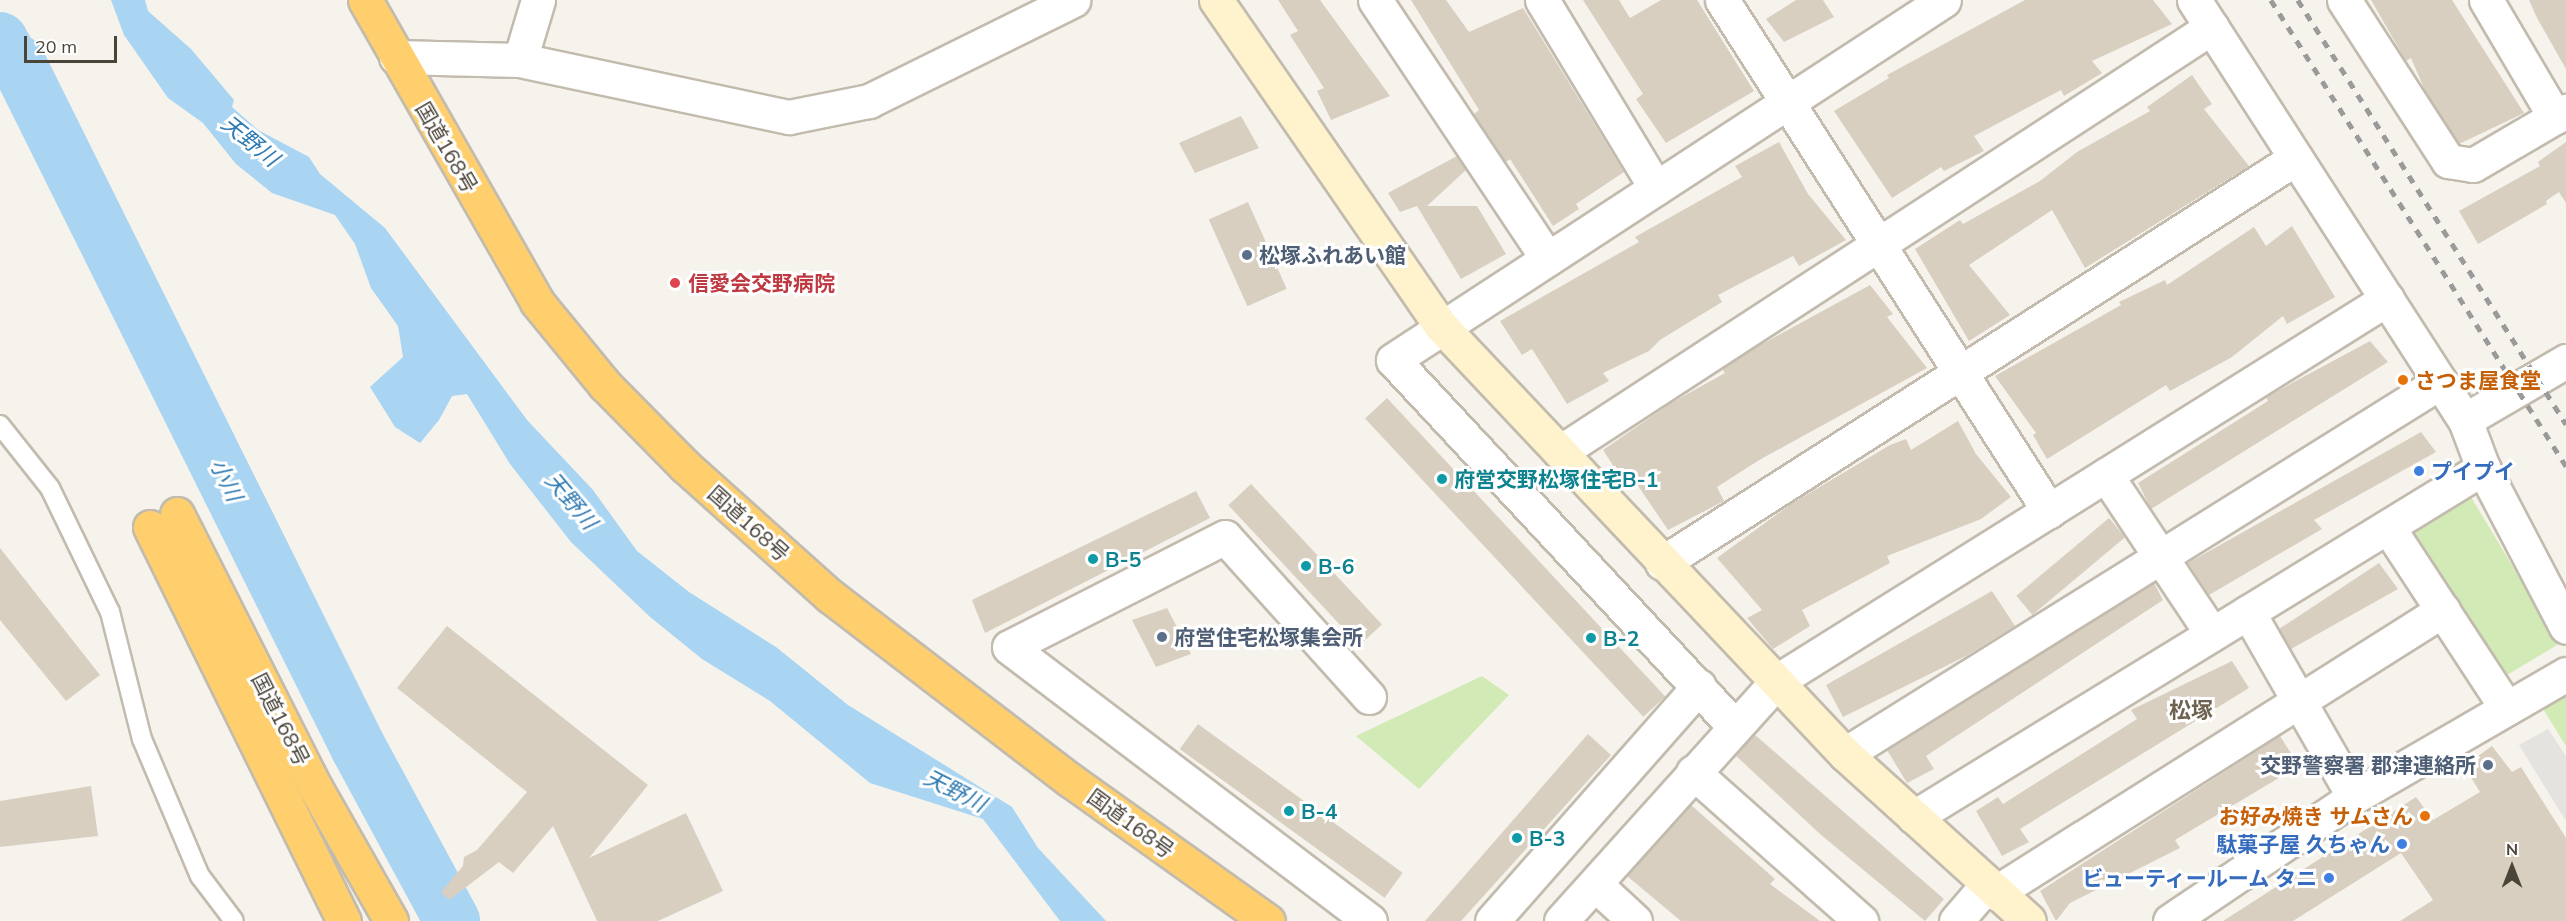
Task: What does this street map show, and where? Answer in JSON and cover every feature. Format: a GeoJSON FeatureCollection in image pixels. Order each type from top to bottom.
{"type":"FeatureCollection","features":[{"type":"Feature","properties":{"kind":"highway","name":"国道168号"},"geometry":{"type":"LineString","coordinates":[[365,0],[537,302],[605,385],[685,466],[830,596],[1070,780],[1268,921]]}},
{"type":"Feature","properties":{"kind":"highway","name":"国道168号"},"geometry":{"type":"LineString","coordinates":[[344,921],[164,520],[391,921]]}},
{"type":"Feature","properties":{"kind":"street"},"geometry":{"type":"LineString","coordinates":[[520,60],[538,0]]}},
{"type":"Feature","properties":{"kind":"street"},"geometry":{"type":"LineString","coordinates":[[396,57],[520,60],[789,117],[869,101],[1073,0]]}},
{"type":"Feature","properties":{"kind":"street"},"geometry":{"type":"LineString","coordinates":[[1216,0],[1442,327],[1662,563],[1845,754],[1991,889],[2029,921]]}},
{"type":"Feature","properties":{"kind":"street"},"geometry":{"type":"LineString","coordinates":[[1374,0],[1548,259]]}},
{"type":"Feature","properties":{"kind":"street"},"geometry":{"type":"LineString","coordinates":[[1542,0],[1656,188]]}},
{"type":"Feature","properties":{"kind":"street"},"geometry":{"type":"LineString","coordinates":[[1722,0],[2049,511]]}},
{"type":"Feature","properties":{"kind":"street"},"geometry":{"type":"LineString","coordinates":[[1734,726],[1393,360],[1944,0]]}},
{"type":"Feature","properties":{"kind":"street"},"geometry":{"type":"LineString","coordinates":[[2194,0],[2465,420],[2483,468],[2566,627]]}},
{"type":"Feature","properties":{"kind":"street"},"geometry":{"type":"LineString","coordinates":[[2344,0],[2448,161],[2473,165],[2561,114],[2486,0]]}},
{"type":"Feature","properties":{"kind":"street"},"geometry":{"type":"LineString","coordinates":[[1560,452],[2212,27]]}},
{"type":"Feature","properties":{"kind":"street"},"geometry":{"type":"LineString","coordinates":[[1662,563],[2296,158]]}},
{"type":"Feature","properties":{"kind":"street"},"geometry":{"type":"LineString","coordinates":[[1562,921],[1734,726],[1777,681],[2387,299]]}},
{"type":"Feature","properties":{"kind":"street"},"geometry":{"type":"LineString","coordinates":[[2465,420],[2566,361]]}},
{"type":"Feature","properties":{"kind":"street"},"geometry":{"type":"LineString","coordinates":[[1845,754],[2440,382]]}},
{"type":"Feature","properties":{"kind":"street"},"geometry":{"type":"LineString","coordinates":[[1914,818],[2483,468]]}},
{"type":"Feature","properties":{"kind":"street"},"geometry":{"type":"LineString","coordinates":[[2106,475],[2212,634]]}},
{"type":"Feature","properties":{"kind":"street"},"geometry":{"type":"LineString","coordinates":[[2388,527],[2506,707]]}},
{"type":"Feature","properties":{"kind":"street"},"geometry":{"type":"LineString","coordinates":[[1369,697],[1224,537],[1009,646],[1113,730],[1370,921]]}},
{"type":"Feature","properties":{"kind":"street"},"geometry":{"type":"LineString","coordinates":[[1956,921],[1991,889],[2443,610]]}},
{"type":"Feature","properties":{"kind":"street"},"geometry":{"type":"LineString","coordinates":[[2248,612],[2354,797]]}},
{"type":"Feature","properties":{"kind":"street"},"geometry":{"type":"LineString","coordinates":[[2170,921],[2354,797],[2566,674]]}},
{"type":"Feature","properties":{"kind":"street"},"geometry":{"type":"LineString","coordinates":[[1492,921],[1699,686]]}},
{"type":"Feature","properties":{"kind":"street"},"geometry":{"type":"LineString","coordinates":[[1693,772],[1862,921]]}},
{"type":"Feature","properties":{"kind":"street"},"geometry":{"type":"LineString","coordinates":[[1596,885],[1635,921]]}},
{"type":"Feature","properties":{"kind":"lane"},"geometry":{"type":"LineString","coordinates":[[0,424],[50,488],[110,612],[142,739],[200,876],[234,921]]}},
{"type":"Feature","properties":{"kind":"green space"},"geometry":{"type":"Polygon","coordinates":[[[2468,492],[2559,644],[2499,680],[2408,528],[2468,492]]]}},
{"type":"Feature","properties":{"kind":"green space"},"geometry":{"type":"Polygon","coordinates":[[[1482,676],[1509,695],[1419,789],[1356,736],[1482,676]]]}},
{"type":"Feature","properties":{"kind":"green space"},"geometry":{"type":"Polygon","coordinates":[[[2566,696],[2566,746],[2543,709],[2566,696]]]}},
{"type":"Feature","properties":{"kind":"shaded area"},"geometry":{"type":"Polygon","coordinates":[[[2548,729],[2566,756],[2566,821],[2519,745],[2548,729]]]}},
{"type":"Feature","properties":{"kind":"water","name":"天野川"},"geometry":{"type":"Polygon","coordinates":[[[111,0],[145,0],[148,11],[191,49],[234,100],[232,107],[258,130],[309,157],[320,174],[385,228],[527,420],[593,490],[637,551],[689,592],[776,647],[848,705],[1012,807],[1038,848],[1106,921],[1060,921],[983,819],[870,783],[770,701],[702,659],[649,616],[571,542],[510,464],[467,394],[452,396],[439,420],[420,443],[395,427],[370,387],[403,357],[398,326],[371,288],[355,244],[335,215],[272,193],[236,164],[203,123],[168,98],[124,35],[111,0]]]}},
{"type":"Feature","properties":{"kind":"building"},"geometry":{"type":"Polygon","coordinates":[[[1278,0],[1320,0],[1390,96],[1331,120],[1317,91],[1324,88],[1290,35],[1298,31],[1278,0]]]}},
{"type":"Feature","properties":{"kind":"building"},"geometry":{"type":"Polygon","coordinates":[[[1411,0],[1446,0],[1469,32],[1523,8],[1624,172],[1576,204],[1579,209],[1553,226],[1510,159],[1506,162],[1474,114],[1479,110],[1411,0]]]}},
{"type":"Feature","properties":{"kind":"building"},"geometry":{"type":"Polygon","coordinates":[[[1583,0],[1619,0],[1630,18],[1661,0],[1697,0],[1754,91],[1666,143],[1636,99],[1643,94],[1583,0]]]}},
{"type":"Feature","properties":{"kind":"building"},"geometry":{"type":"Polygon","coordinates":[[[1796,0],[1823,0],[1834,17],[1784,42],[1766,19],[1796,0]]]}},
{"type":"Feature","properties":{"kind":"building"},"geometry":{"type":"Polygon","coordinates":[[[2025,0],[2153,0],[2172,24],[2092,61],[2102,73],[2064,96],[2061,90],[1974,136],[1984,151],[1944,171],[1941,167],[1892,198],[1834,111],[1889,78],[1887,75],[2025,0]]]}},
{"type":"Feature","properties":{"kind":"building"},"geometry":{"type":"Polygon","coordinates":[[[2371,0],[2452,0],[2524,113],[2459,144],[2427,95],[2411,58],[2406,61],[2371,0]]]}},
{"type":"Feature","properties":{"kind":"building"},"geometry":{"type":"Polygon","coordinates":[[[2529,0],[2566,0],[2566,69],[2537,18],[2529,0]]]}},
{"type":"Feature","properties":{"kind":"building"},"geometry":{"type":"Polygon","coordinates":[[[2192,75],[2212,104],[2204,109],[2249,166],[2085,268],[2052,210],[1969,265],[2010,315],[1969,341],[1915,249],[1960,220],[1963,224],[2040,181],[2077,152],[2150,111],[2147,107],[2192,75]]]}},
{"type":"Feature","properties":{"kind":"building"},"geometry":{"type":"Polygon","coordinates":[[[1241,116],[1259,148],[1195,173],[1179,143],[1241,116]]]}},
{"type":"Feature","properties":{"kind":"building"},"geometry":{"type":"Polygon","coordinates":[[[1779,142],[1808,194],[1846,240],[1799,266],[1793,256],[1718,295],[1722,302],[1660,340],[1649,351],[1603,373],[1609,381],[1567,404],[1532,349],[1522,355],[1500,321],[1639,242],[1635,237],[1742,177],[1735,166],[1779,142]]]}},
{"type":"Feature","properties":{"kind":"building"},"geometry":{"type":"Polygon","coordinates":[[[2566,142],[2566,203],[2559,192],[2546,201],[2547,204],[2478,244],[2459,211],[2540,166],[2538,162],[2566,142]]]}},
{"type":"Feature","properties":{"kind":"building"},"geometry":{"type":"Polygon","coordinates":[[[1457,156],[1466,170],[1427,206],[1477,206],[1506,254],[1461,279],[1417,206],[1400,212],[1388,193],[1457,156]]]}},
{"type":"Feature","properties":{"kind":"building","name":"松塚ふれあい館"},"geometry":{"type":"Polygon","coordinates":[[[1248,202],[1287,289],[1247,306],[1209,219],[1248,202]]]}},
{"type":"Feature","properties":{"kind":"building"},"geometry":{"type":"Polygon","coordinates":[[[2292,226],[2335,297],[2287,324],[2283,316],[2232,357],[2170,391],[2166,385],[2047,459],[2033,435],[2036,433],[1995,376],[2121,305],[2119,302],[2165,280],[2167,285],[2254,227],[2266,246],[2292,226]]]}},
{"type":"Feature","properties":{"kind":"building"},"geometry":{"type":"Polygon","coordinates":[[[1870,285],[1893,314],[1887,317],[1927,368],[1761,459],[1717,487],[1724,501],[1668,530],[1628,471],[1620,476],[1603,450],[1671,403],[1725,373],[1722,369],[1751,350],[1870,285]]]}},
{"type":"Feature","properties":{"kind":"building"},"geometry":{"type":"Polygon","coordinates":[[[2370,341],[2388,362],[2151,509],[2138,483],[2268,401],[2266,397],[2370,341]]]}},
{"type":"Feature","properties":{"kind":"building"},"geometry":{"type":"Polygon","coordinates":[[[1387,398],[1665,696],[1643,717],[1365,418],[1387,398]]]}},
{"type":"Feature","properties":{"kind":"building"},"geometry":{"type":"Polygon","coordinates":[[[1958,421],[1976,454],[2011,497],[1981,519],[1887,556],[1890,563],[1802,610],[1810,626],[1773,649],[1747,618],[1762,610],[1717,558],[1791,504],[1890,445],[1906,439],[1911,450],[1958,421]]]}},
{"type":"Feature","properties":{"kind":"building"},"geometry":{"type":"Polygon","coordinates":[[[2421,432],[2436,452],[2314,520],[2322,529],[2209,595],[2188,563],[2421,432]]]}},
{"type":"Feature","properties":{"kind":"building","name":"B-6"},"geometry":{"type":"Polygon","coordinates":[[[1251,484],[1382,624],[1359,646],[1228,505],[1251,484]]]}},
{"type":"Feature","properties":{"kind":"building","name":"B-5"},"geometry":{"type":"Polygon","coordinates":[[[1196,491],[1210,518],[985,633],[972,600],[1196,491]]]}},
{"type":"Feature","properties":{"kind":"building"},"geometry":{"type":"Polygon","coordinates":[[[2109,518],[2125,537],[2032,615],[2016,596],[2109,518]]]}},
{"type":"Feature","properties":{"kind":"building"},"geometry":{"type":"Polygon","coordinates":[[[0,548],[100,675],[66,701],[0,620],[0,548]]]}},
{"type":"Feature","properties":{"kind":"building"},"geometry":{"type":"Polygon","coordinates":[[[2379,563],[2398,589],[2291,649],[2279,629],[2379,563]]]}},
{"type":"Feature","properties":{"kind":"building"},"geometry":{"type":"Polygon","coordinates":[[[2154,583],[2163,600],[1926,756],[1934,769],[1907,783],[1887,750],[2154,583]]]}},
{"type":"Feature","properties":{"kind":"building"},"geometry":{"type":"Polygon","coordinates":[[[1992,591],[2015,626],[1966,656],[1843,717],[1826,685],[1992,591]]]}},
{"type":"Feature","properties":{"kind":"building","name":"府営住宅松塚集会所"},"geometry":{"type":"Polygon","coordinates":[[[1167,608],[1191,654],[1156,667],[1132,620],[1167,608]]]}},
{"type":"Feature","properties":{"kind":"building"},"geometry":{"type":"Polygon","coordinates":[[[447,626],[648,785],[589,858],[686,813],[723,891],[658,921],[597,921],[553,826],[513,873],[499,862],[449,900],[441,892],[463,866],[464,857],[477,850],[527,792],[397,688],[447,626]]]}},
{"type":"Feature","properties":{"kind":"building"},"geometry":{"type":"Polygon","coordinates":[[[2232,661],[2249,688],[2020,829],[2029,842],[2002,856],[1976,811],[1998,797],[2003,804],[2137,719],[2131,710],[2232,661]]]}},
{"type":"Feature","properties":{"kind":"building","name":"B-4"},"geometry":{"type":"Polygon","coordinates":[[[1198,724],[1403,873],[1384,898],[1180,749],[1198,724]]]}},
{"type":"Feature","properties":{"kind":"building","name":"B-3"},"geometry":{"type":"Polygon","coordinates":[[[1588,734],[1611,755],[1461,921],[1425,921],[1588,734]]]}},
{"type":"Feature","properties":{"kind":"building"},"geometry":{"type":"Polygon","coordinates":[[[1754,734],[1944,899],[1925,921],[1820,834],[1735,755],[1754,734]]]}},
{"type":"Feature","properties":{"kind":"building"},"geometry":{"type":"Polygon","coordinates":[[[2280,736],[2299,766],[2175,840],[2180,848],[2070,903],[2056,921],[2040,891],[2280,736]]]}},
{"type":"Feature","properties":{"kind":"building"},"geometry":{"type":"Polygon","coordinates":[[[2492,746],[2512,772],[2521,767],[2566,838],[2566,921],[2400,921],[2433,900],[2401,853],[2293,921],[2223,921],[2416,797],[2433,820],[2480,792],[2464,766],[2492,746]]]}},
{"type":"Feature","properties":{"kind":"building"},"geometry":{"type":"Polygon","coordinates":[[[91,786],[98,836],[0,847],[0,801],[91,786]]]}},
{"type":"Feature","properties":{"kind":"building"},"geometry":{"type":"Polygon","coordinates":[[[1691,805],[1775,879],[1770,884],[1820,921],[1681,921],[1627,876],[1691,805]]]}},
{"type":"Feature","properties":{"kind":"waterway","name":"小川"},"geometry":{"type":"LineString","coordinates":[[0,40],[9,57],[18,63],[358,747],[452,921]]}},
{"type":"Feature","properties":{"kind":"railway"},"geometry":{"type":"LineString","coordinates":[[2271,0],[2566,466]]}},
{"type":"Feature","properties":{"kind":"railway"},"geometry":{"type":"LineString","coordinates":[[2298,0],[2566,424]]}},
{"type":"Feature","properties":{"kind":"place","name":"松塚ふれあい館"},"geometry":{"type":"Point","coordinates":[1247,255]}},
{"type":"Feature","properties":{"kind":"place","name":"信愛会交野病院"},"geometry":{"type":"Point","coordinates":[675,283]}},
{"type":"Feature","properties":{"kind":"place","name":"さつま屋食堂"},"geometry":{"type":"Point","coordinates":[2403,380]}},
{"type":"Feature","properties":{"kind":"place","name":"プイプイ"},"geometry":{"type":"Point","coordinates":[2419,471]}},
{"type":"Feature","properties":{"kind":"place","name":"府営交野松塚住宅B-1"},"geometry":{"type":"Point","coordinates":[1442,479]}},
{"type":"Feature","properties":{"kind":"place","name":"B-5"},"geometry":{"type":"Point","coordinates":[1093,559]}},
{"type":"Feature","properties":{"kind":"place","name":"B-6"},"geometry":{"type":"Point","coordinates":[1306,566]}},
{"type":"Feature","properties":{"kind":"place","name":"府営住宅松塚集会所"},"geometry":{"type":"Point","coordinates":[1162,637]}},
{"type":"Feature","properties":{"kind":"place","name":"B-2"},"geometry":{"type":"Point","coordinates":[1591,638]}},
{"type":"Feature","properties":{"kind":"place","name":"交野警察署 郡津連絡所"},"geometry":{"type":"Point","coordinates":[2488,765]}},
{"type":"Feature","properties":{"kind":"place","name":"B-4"},"geometry":{"type":"Point","coordinates":[1289,811]}},
{"type":"Feature","properties":{"kind":"place","name":"お好み焼き サムさん"},"geometry":{"type":"Point","coordinates":[2425,816]}},
{"type":"Feature","properties":{"kind":"place","name":"B-3"},"geometry":{"type":"Point","coordinates":[1517,838]}},
{"type":"Feature","properties":{"kind":"place","name":"駄菓子屋 久ちゃん"},"geometry":{"type":"Point","coordinates":[2402,844]}},
{"type":"Feature","properties":{"kind":"place","name":"ビューティールーム タニ"},"geometry":{"type":"Point","coordinates":[2329,878]}},
{"type":"Feature","properties":{"kind":"district","name":"松塚"},"geometry":{"type":"Point","coordinates":[2191,711]}}]}
